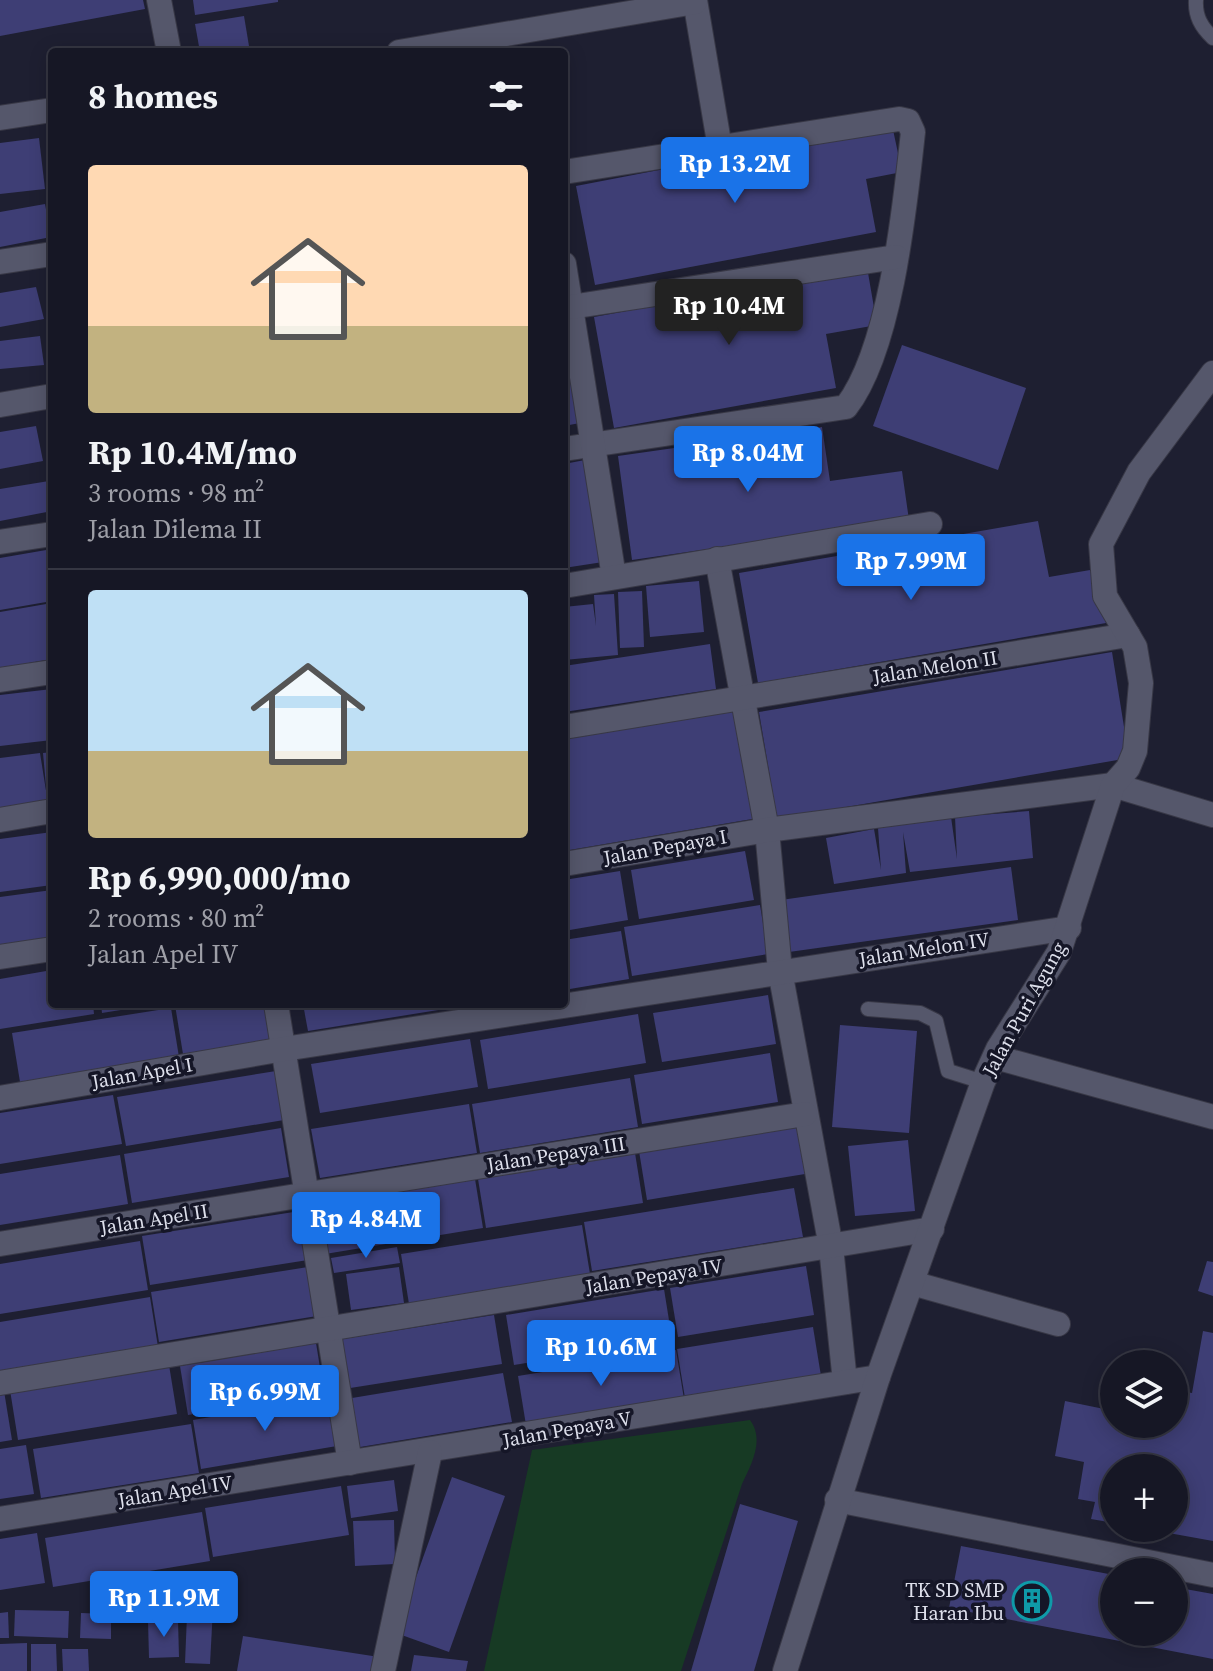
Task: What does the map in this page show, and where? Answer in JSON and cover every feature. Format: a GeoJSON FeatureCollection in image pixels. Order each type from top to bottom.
{"type":"FeatureCollection","features":[{"type":"Feature","properties":{"kind":"street"},"geometry":{"type":"LineString","coordinates":[[159,0],[168,48]]}},
{"type":"Feature","properties":{"kind":"street"},"geometry":{"type":"LineString","coordinates":[[422,48],[695,1],[720,148]]}},
{"type":"Feature","properties":{"kind":"street"},"geometry":{"type":"LineString","coordinates":[[0,118],[48,111]]}},
{"type":"Feature","properties":{"kind":"street"},"geometry":{"type":"LineString","coordinates":[[568,171],[908,121],[913,132],[896,257],[867,368],[858,391],[846,407],[568,448]]}},
{"type":"Feature","properties":{"kind":"street"},"geometry":{"type":"LineString","coordinates":[[0,262],[48,255]]}},
{"type":"Feature","properties":{"kind":"street"},"geometry":{"type":"LineString","coordinates":[[568,307],[896,257]]}},
{"type":"Feature","properties":{"kind":"street"},"geometry":{"type":"LineString","coordinates":[[568,312],[614,577]]}},
{"type":"Feature","properties":{"kind":"street","name":"Jalan Puri Agung"},"geometry":{"type":"LineString","coordinates":[[785,1671],[878,1377],[983,1082],[1059,952],[1113,785],[1128,768],[1135,751],[1141,700],[1139,658],[1105,596],[1101,544],[1139,472],[1213,373]]}},
{"type":"Feature","properties":{"kind":"street"},"geometry":{"type":"LineString","coordinates":[[0,405],[48,397]]}},
{"type":"Feature","properties":{"kind":"street"},"geometry":{"type":"LineString","coordinates":[[568,585],[930,524]]}},
{"type":"Feature","properties":{"kind":"street"},"geometry":{"type":"LineString","coordinates":[[0,542],[48,535]]}},
{"type":"Feature","properties":{"kind":"street"},"geometry":{"type":"LineString","coordinates":[[717,559],[767,830],[780,971],[831,1247],[845,1382]]}},
{"type":"Feature","properties":{"kind":"street","name":"Jalan Melon II"},"geometry":{"type":"LineString","coordinates":[[568,726],[1128,635]]}},
{"type":"Feature","properties":{"kind":"street"},"geometry":{"type":"LineString","coordinates":[[0,680],[48,673]]}},
{"type":"Feature","properties":{"kind":"street"},"geometry":{"type":"LineString","coordinates":[[1113,785],[1213,815]]}},
{"type":"Feature","properties":{"kind":"street","name":"Jalan Pepaya I"},"geometry":{"type":"LineString","coordinates":[[568,863],[767,830],[1113,785]]}},
{"type":"Feature","properties":{"kind":"street"},"geometry":{"type":"LineString","coordinates":[[0,820],[48,812]]}},
{"type":"Feature","properties":{"kind":"street","name":"Jalan Melon IV"},"geometry":{"type":"LineString","coordinates":[[568,1004],[1069,928]]}},
{"type":"Feature","properties":{"kind":"street"},"geometry":{"type":"LineString","coordinates":[[0,957],[48,950]]}},
{"type":"Feature","properties":{"kind":"street"},"geometry":{"type":"LineString","coordinates":[[277,1008],[350,1463]]}},
{"type":"Feature","properties":{"kind":"street","name":"Jalan Melon IV"},"geometry":{"type":"LineString","coordinates":[[284,1049],[545,1008]]}},
{"type":"Feature","properties":{"kind":"street","name":"Jalan Apel I"},"geometry":{"type":"LineString","coordinates":[[0,1098],[284,1049]]}},
{"type":"Feature","properties":{"kind":"street"},"geometry":{"type":"LineString","coordinates":[[995,1057],[1213,1117]]}},
{"type":"Feature","properties":{"kind":"street","name":"Jalan Pepaya III"},"geometry":{"type":"LineString","coordinates":[[307,1193],[805,1114]]}},
{"type":"Feature","properties":{"kind":"street","name":"Jalan Apel II"},"geometry":{"type":"LineString","coordinates":[[0,1244],[307,1193]]}},
{"type":"Feature","properties":{"kind":"street","name":"Jalan Pepaya IV"},"geometry":{"type":"LineString","coordinates":[[0,1383],[932,1229]]}},
{"type":"Feature","properties":{"kind":"street"},"geometry":{"type":"LineString","coordinates":[[912,1283],[1058,1324]]}},
{"type":"Feature","properties":{"kind":"street","name":"Jalan Pepaya V"},"geometry":{"type":"LineString","coordinates":[[350,1463],[878,1377]]}},
{"type":"Feature","properties":{"kind":"street"},"geometry":{"type":"LineString","coordinates":[[383,1671],[430,1452]]}},
{"type":"Feature","properties":{"kind":"street","name":"Jalan Apel IV"},"geometry":{"type":"LineString","coordinates":[[0,1519],[350,1463]]}},
{"type":"Feature","properties":{"kind":"street"},"geometry":{"type":"LineString","coordinates":[[837,1500],[1213,1575]]}},
{"type":"Feature","properties":{"kind":"lane"},"geometry":{"type":"LineString","coordinates":[[1196,0],[1195,11],[1203,28],[1213,38]]}},
{"type":"Feature","properties":{"kind":"lane"},"geometry":{"type":"LineString","coordinates":[[868,1009],[920,1013],[936,1021],[948,1071],[983,1082]]}},
{"type":"Feature","properties":{"kind":"green space"},"geometry":{"type":"Polygon","coordinates":[[[750,1420],[756,1436],[755,1452],[681,1671],[484,1671],[532,1450],[750,1420]]]}},
{"type":"Feature","properties":{"kind":"building"},"geometry":{"type":"Polygon","coordinates":[[[0,0],[143,0],[145,9],[0,36],[0,0]]]}},
{"type":"Feature","properties":{"kind":"building"},"geometry":{"type":"Polygon","coordinates":[[[193,0],[278,0],[278,2],[195,15],[193,0]]]}},
{"type":"Feature","properties":{"kind":"building"},"geometry":{"type":"Polygon","coordinates":[[[244,16],[249,48],[199,48],[195,24],[244,16]]]}},
{"type":"Feature","properties":{"kind":"building"},"geometry":{"type":"Polygon","coordinates":[[[892,125],[902,172],[866,179],[876,232],[595,285],[576,186],[892,125]]]}},
{"type":"Feature","properties":{"kind":"building"},"geometry":{"type":"Polygon","coordinates":[[[39,138],[45,189],[0,194],[0,143],[39,138]]]}},
{"type":"Feature","properties":{"kind":"building"},"geometry":{"type":"Polygon","coordinates":[[[45,204],[48,238],[0,247],[0,212],[45,204]]]}},
{"type":"Feature","properties":{"kind":"building"},"geometry":{"type":"Polygon","coordinates":[[[867,267],[877,325],[826,334],[836,388],[614,428],[594,317],[867,267]]]}},
{"type":"Feature","properties":{"kind":"building"},"geometry":{"type":"Polygon","coordinates":[[[36,287],[44,319],[0,327],[0,293],[36,287]]]}},
{"type":"Feature","properties":{"kind":"building"},"geometry":{"type":"Polygon","coordinates":[[[40,336],[44,365],[0,369],[0,341],[40,336]]]}},
{"type":"Feature","properties":{"kind":"building"},"geometry":{"type":"Polygon","coordinates":[[[902,345],[1026,388],[998,470],[873,426],[902,345]]]}},
{"type":"Feature","properties":{"kind":"building"},"geometry":{"type":"Polygon","coordinates":[[[568,359],[580,423],[568,425],[568,359]]]}},
{"type":"Feature","properties":{"kind":"building"},"geometry":{"type":"Polygon","coordinates":[[[36,426],[43,461],[0,469],[0,432],[36,426]]]}},
{"type":"Feature","properties":{"kind":"building"},"geometry":{"type":"Polygon","coordinates":[[[822,427],[830,481],[902,471],[909,520],[632,560],[618,456],[822,427]]]}},
{"type":"Feature","properties":{"kind":"building"},"geometry":{"type":"Polygon","coordinates":[[[585,460],[603,562],[568,567],[568,463],[585,460]]]}},
{"type":"Feature","properties":{"kind":"building"},"geometry":{"type":"Polygon","coordinates":[[[48,481],[48,512],[0,521],[0,489],[48,481]]]}},
{"type":"Feature","properties":{"kind":"building"},"geometry":{"type":"Polygon","coordinates":[[[1038,521],[1049,577],[1096,569],[1106,623],[758,683],[739,573],[1038,521]]]}},
{"type":"Feature","properties":{"kind":"building"},"geometry":{"type":"Polygon","coordinates":[[[48,550],[48,602],[0,610],[0,558],[48,550]]]}},
{"type":"Feature","properties":{"kind":"building"},"geometry":{"type":"Polygon","coordinates":[[[699,581],[704,632],[650,637],[646,586],[699,581]]]}},
{"type":"Feature","properties":{"kind":"building"},"geometry":{"type":"Polygon","coordinates":[[[642,591],[644,647],[620,648],[618,592],[642,591]]]}},
{"type":"Feature","properties":{"kind":"building"},"geometry":{"type":"Polygon","coordinates":[[[614,594],[618,655],[568,660],[568,607],[593,604],[596,626],[594,595],[614,594]]]}},
{"type":"Feature","properties":{"kind":"building"},"geometry":{"type":"Polygon","coordinates":[[[48,604],[48,660],[0,668],[0,612],[48,604]]]}},
{"type":"Feature","properties":{"kind":"building"},"geometry":{"type":"Polygon","coordinates":[[[710,644],[716,689],[568,711],[568,665],[710,644]]]}},
{"type":"Feature","properties":{"kind":"building"},"geometry":{"type":"Polygon","coordinates":[[[1112,652],[1129,758],[777,819],[759,712],[1112,652]]]}},
{"type":"Feature","properties":{"kind":"building"},"geometry":{"type":"Polygon","coordinates":[[[48,689],[48,740],[0,746],[0,695],[48,689]]]}},
{"type":"Feature","properties":{"kind":"building"},"geometry":{"type":"Polygon","coordinates":[[[740,710],[758,818],[568,850],[568,738],[740,710]]]}},
{"type":"Feature","properties":{"kind":"building"},"geometry":{"type":"Polygon","coordinates":[[[48,752],[48,800],[0,808],[0,758],[40,753],[47,797],[43,753],[48,752]]]}},
{"type":"Feature","properties":{"kind":"building"},"geometry":{"type":"Polygon","coordinates":[[[1029,811],[1033,858],[910,872],[903,832],[906,873],[834,884],[826,838],[874,829],[881,870],[878,828],[951,817],[957,859],[955,817],[1029,811]]]}},
{"type":"Feature","properties":{"kind":"building"},"geometry":{"type":"Polygon","coordinates":[[[48,833],[48,886],[0,892],[0,839],[48,833]]]}},
{"type":"Feature","properties":{"kind":"building"},"geometry":{"type":"Polygon","coordinates":[[[745,851],[754,900],[639,919],[631,870],[745,851]]]}},
{"type":"Feature","properties":{"kind":"building"},"geometry":{"type":"Polygon","coordinates":[[[1011,867],[1018,920],[789,952],[781,900],[1011,867]]]}},
{"type":"Feature","properties":{"kind":"building"},"geometry":{"type":"Polygon","coordinates":[[[620,871],[628,920],[568,930],[568,879],[620,871]]]}},
{"type":"Feature","properties":{"kind":"building"},"geometry":{"type":"Polygon","coordinates":[[[48,891],[48,941],[0,947],[0,897],[48,891]]]}},
{"type":"Feature","properties":{"kind":"building"},"geometry":{"type":"Polygon","coordinates":[[[760,905],[768,954],[632,976],[624,927],[760,905]]]}},
{"type":"Feature","properties":{"kind":"building"},"geometry":{"type":"Polygon","coordinates":[[[621,931],[629,979],[568,989],[568,939],[621,931]]]}},
{"type":"Feature","properties":{"kind":"building"},"geometry":{"type":"Polygon","coordinates":[[[48,971],[48,1008],[93,1008],[94,1014],[0,1029],[0,979],[48,971]]]}},
{"type":"Feature","properties":{"kind":"building"},"geometry":{"type":"Polygon","coordinates":[[[768,995],[776,1044],[662,1062],[653,1013],[768,995]]]}},
{"type":"Feature","properties":{"kind":"building"},"geometry":{"type":"Polygon","coordinates":[[[101,1008],[133,1008],[102,1013],[101,1008]]]}},
{"type":"Feature","properties":{"kind":"building"},"geometry":{"type":"Polygon","coordinates":[[[171,1008],[179,1057],[20,1082],[12,1033],[171,1008]]]}},
{"type":"Feature","properties":{"kind":"building"},"geometry":{"type":"Polygon","coordinates":[[[175,1008],[270,1008],[275,1039],[183,1054],[175,1008]]]}},
{"type":"Feature","properties":{"kind":"building"},"geometry":{"type":"Polygon","coordinates":[[[304,1008],[451,1008],[308,1031],[304,1008]]]}},
{"type":"Feature","properties":{"kind":"building"},"geometry":{"type":"Polygon","coordinates":[[[638,1014],[646,1063],[488,1089],[480,1040],[638,1014]]]}},
{"type":"Feature","properties":{"kind":"building"},"geometry":{"type":"Polygon","coordinates":[[[840,1025],[917,1031],[909,1133],[832,1127],[840,1025]]]}},
{"type":"Feature","properties":{"kind":"building"},"geometry":{"type":"Polygon","coordinates":[[[470,1039],[478,1087],[320,1113],[311,1064],[470,1039]]]}},
{"type":"Feature","properties":{"kind":"building"},"geometry":{"type":"Polygon","coordinates":[[[770,1053],[778,1102],[642,1124],[634,1075],[770,1053]]]}},
{"type":"Feature","properties":{"kind":"building"},"geometry":{"type":"Polygon","coordinates":[[[276,1071],[284,1120],[126,1146],[117,1097],[276,1071]]]}},
{"type":"Feature","properties":{"kind":"building"},"geometry":{"type":"Polygon","coordinates":[[[630,1078],[638,1127],[480,1153],[472,1104],[630,1078]]]}},
{"type":"Feature","properties":{"kind":"building"},"geometry":{"type":"Polygon","coordinates":[[[113,1095],[122,1144],[0,1164],[0,1113],[113,1095]]]}},
{"type":"Feature","properties":{"kind":"building"},"geometry":{"type":"Polygon","coordinates":[[[469,1104],[477,1153],[320,1178],[311,1129],[469,1104]]]}},
{"type":"Feature","properties":{"kind":"building"},"geometry":{"type":"Polygon","coordinates":[[[797,1125],[805,1174],[647,1200],[639,1151],[797,1125]]]}},
{"type":"Feature","properties":{"kind":"building"},"geometry":{"type":"Polygon","coordinates":[[[281,1128],[289,1177],[132,1203],[124,1154],[281,1128]]]}},
{"type":"Feature","properties":{"kind":"building"},"geometry":{"type":"Polygon","coordinates":[[[908,1140],[915,1211],[855,1216],[848,1146],[908,1140]]]}},
{"type":"Feature","properties":{"kind":"building"},"geometry":{"type":"Polygon","coordinates":[[[635,1153],[643,1203],[486,1228],[478,1179],[635,1153]]]}},
{"type":"Feature","properties":{"kind":"building"},"geometry":{"type":"Polygon","coordinates":[[[120,1155],[128,1204],[0,1225],[0,1174],[120,1155]]]}},
{"type":"Feature","properties":{"kind":"building"},"geometry":{"type":"Polygon","coordinates":[[[475,1179],[483,1228],[325,1254],[317,1205],[475,1179]]]}},
{"type":"Feature","properties":{"kind":"building"},"geometry":{"type":"Polygon","coordinates":[[[794,1188],[803,1237],[592,1271],[584,1222],[794,1188]]]}},
{"type":"Feature","properties":{"kind":"building"},"geometry":{"type":"Polygon","coordinates":[[[300,1211],[308,1260],[150,1285],[142,1236],[300,1211]]]}},
{"type":"Feature","properties":{"kind":"building"},"geometry":{"type":"Polygon","coordinates":[[[582,1225],[590,1274],[409,1304],[401,1254],[582,1225]]]}},
{"type":"Feature","properties":{"kind":"building"},"geometry":{"type":"Polygon","coordinates":[[[140,1241],[148,1290],[0,1314],[0,1264],[140,1241]]]}},
{"type":"Feature","properties":{"kind":"building"},"geometry":{"type":"Polygon","coordinates":[[[397,1247],[400,1263],[334,1273],[331,1258],[397,1247]]]}},
{"type":"Feature","properties":{"kind":"building"},"geometry":{"type":"Polygon","coordinates":[[[1207,1261],[1213,1262],[1213,1296],[1198,1291],[1207,1261]]]}},
{"type":"Feature","properties":{"kind":"building"},"geometry":{"type":"Polygon","coordinates":[[[806,1266],[814,1315],[678,1337],[670,1288],[806,1266]]]}},
{"type":"Feature","properties":{"kind":"building"},"geometry":{"type":"Polygon","coordinates":[[[308,1267],[317,1316],[159,1342],[151,1292],[308,1267]]]}},
{"type":"Feature","properties":{"kind":"building"},"geometry":{"type":"Polygon","coordinates":[[[399,1267],[404,1303],[351,1310],[346,1274],[399,1267]]]}},
{"type":"Feature","properties":{"kind":"building"},"geometry":{"type":"Polygon","coordinates":[[[664,1289],[672,1339],[514,1365],[506,1315],[664,1289]]]}},
{"type":"Feature","properties":{"kind":"building"},"geometry":{"type":"Polygon","coordinates":[[[150,1297],[158,1347],[0,1373],[0,1322],[150,1297]]]}},
{"type":"Feature","properties":{"kind":"building"},"geometry":{"type":"Polygon","coordinates":[[[494,1315],[502,1364],[344,1389],[336,1340],[494,1315]]]}},
{"type":"Feature","properties":{"kind":"building"},"geometry":{"type":"Polygon","coordinates":[[[813,1327],[821,1376],[685,1398],[677,1349],[813,1327]]]}},
{"type":"Feature","properties":{"kind":"building"},"geometry":{"type":"Polygon","coordinates":[[[1203,1331],[1213,1333],[1213,1541],[1188,1536],[1188,1454],[1100,1454],[1100,1521],[1091,1519],[1095,1502],[1078,1499],[1084,1462],[1055,1456],[1065,1401],[1100,1408],[1100,1438],[1188,1438],[1188,1392],[1192,1393],[1203,1331]]]}},
{"type":"Feature","properties":{"kind":"building"},"geometry":{"type":"Polygon","coordinates":[[[316,1343],[324,1392],[188,1415],[180,1366],[316,1343]]]}},
{"type":"Feature","properties":{"kind":"building"},"geometry":{"type":"Polygon","coordinates":[[[676,1350],[684,1399],[526,1425],[518,1376],[676,1350]]]}},
{"type":"Feature","properties":{"kind":"building"},"geometry":{"type":"Polygon","coordinates":[[[169,1365],[177,1414],[18,1440],[10,1390],[169,1365]]]}},
{"type":"Feature","properties":{"kind":"building"},"geometry":{"type":"Polygon","coordinates":[[[503,1373],[512,1422],[354,1448],[346,1399],[503,1373]]]}},
{"type":"Feature","properties":{"kind":"building"},"geometry":{"type":"Polygon","coordinates":[[[4,1391],[12,1440],[0,1442],[0,1392],[4,1391]]]}},
{"type":"Feature","properties":{"kind":"building"},"geometry":{"type":"Polygon","coordinates":[[[329,1397],[337,1446],[201,1469],[193,1420],[329,1397]]]}},
{"type":"Feature","properties":{"kind":"building"},"geometry":{"type":"Polygon","coordinates":[[[191,1424],[199,1473],[41,1498],[33,1449],[191,1424]]]}},
{"type":"Feature","properties":{"kind":"building"},"geometry":{"type":"Polygon","coordinates":[[[26,1445],[34,1494],[0,1499],[0,1449],[26,1445]]]}},
{"type":"Feature","properties":{"kind":"building"},"geometry":{"type":"Polygon","coordinates":[[[452,1477],[505,1496],[449,1652],[396,1633],[452,1477]]]}},
{"type":"Feature","properties":{"kind":"building"},"geometry":{"type":"Polygon","coordinates":[[[394,1480],[398,1511],[351,1518],[347,1486],[394,1480]]]}},
{"type":"Feature","properties":{"kind":"building"},"geometry":{"type":"Polygon","coordinates":[[[341,1486],[349,1535],[213,1557],[205,1508],[341,1486]]]}},
{"type":"Feature","properties":{"kind":"building"},"geometry":{"type":"Polygon","coordinates":[[[740,1504],[798,1521],[754,1671],[691,1671],[740,1504]]]}},
{"type":"Feature","properties":{"kind":"building"},"geometry":{"type":"Polygon","coordinates":[[[202,1512],[210,1561],[53,1587],[45,1538],[202,1512]]]}},
{"type":"Feature","properties":{"kind":"building"},"geometry":{"type":"Polygon","coordinates":[[[394,1520],[395,1564],[355,1566],[353,1521],[394,1520]]]}},
{"type":"Feature","properties":{"kind":"building"},"geometry":{"type":"Polygon","coordinates":[[[37,1533],[45,1583],[0,1590],[0,1539],[37,1533]]]}},
{"type":"Feature","properties":{"kind":"building","name":"TK SD SMP Haran Ibu"},"geometry":{"type":"Polygon","coordinates":[[[961,1546],[1100,1572],[1100,1637],[949,1608],[961,1546]]]}},
{"type":"Feature","properties":{"kind":"building","name":"TK SD SMP Haran Ibu"},"geometry":{"type":"Polygon","coordinates":[[[1188,1590],[1213,1594],[1213,1659],[1146,1646],[1188,1646],[1188,1590]]]}},
{"type":"Feature","properties":{"kind":"building"},"geometry":{"type":"Polygon","coordinates":[[[213,1608],[210,1664],[185,1663],[187,1615],[213,1608]]]}},
{"type":"Feature","properties":{"kind":"building"},"geometry":{"type":"Polygon","coordinates":[[[15,1610],[69,1611],[68,1638],[14,1636],[15,1610]]]}},
{"type":"Feature","properties":{"kind":"building"},"geometry":{"type":"Polygon","coordinates":[[[8,1612],[9,1638],[0,1638],[0,1613],[8,1612]]]}},
{"type":"Feature","properties":{"kind":"building"},"geometry":{"type":"Polygon","coordinates":[[[81,1613],[111,1614],[111,1639],[80,1638],[81,1613]]]}},
{"type":"Feature","properties":{"kind":"building"},"geometry":{"type":"Polygon","coordinates":[[[178,1620],[179,1657],[149,1658],[148,1621],[178,1620]]]}},
{"type":"Feature","properties":{"kind":"building"},"geometry":{"type":"Polygon","coordinates":[[[243,1636],[379,1657],[377,1671],[237,1671],[243,1636]]]}},
{"type":"Feature","properties":{"kind":"building"},"geometry":{"type":"Polygon","coordinates":[[[27,1643],[27,1671],[0,1671],[0,1644],[27,1643]]]}},
{"type":"Feature","properties":{"kind":"building"},"geometry":{"type":"Polygon","coordinates":[[[31,1644],[56,1644],[57,1671],[31,1671],[31,1644]]]}},
{"type":"Feature","properties":{"kind":"building"},"geometry":{"type":"Polygon","coordinates":[[[62,1649],[88,1649],[89,1671],[63,1671],[62,1649]]]}},
{"type":"Feature","properties":{"kind":"building"},"geometry":{"type":"Polygon","coordinates":[[[414,1655],[468,1661],[466,1671],[411,1671],[414,1655]]]}},
{"type":"Feature","properties":{"kind":"place","name":"TK SD SMP Haran Ibu"},"geometry":{"type":"Point","coordinates":[1032,1601]}}]}
